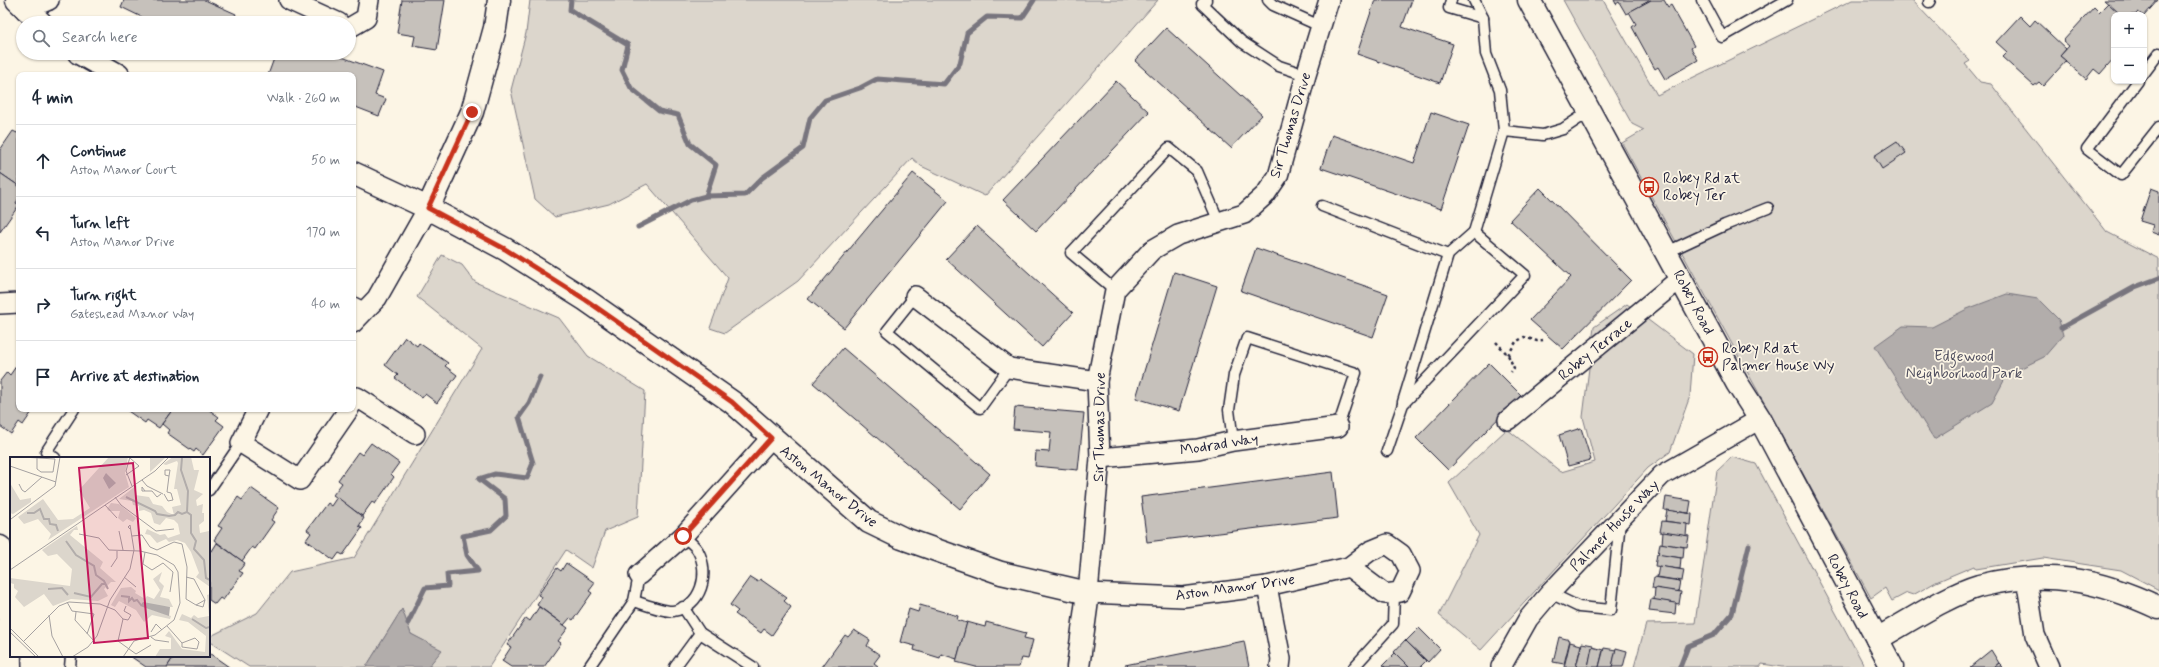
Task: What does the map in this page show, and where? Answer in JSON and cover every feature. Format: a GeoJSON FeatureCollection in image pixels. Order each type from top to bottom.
{"type":"FeatureCollection","features":[{"type":"Feature","properties":{"kind":"street"},"geometry":{"type":"LineString","coordinates":[[28,8],[49,0]]}},
{"type":"Feature","properties":{"kind":"street"},"geometry":{"type":"LineString","coordinates":[[289,0],[324,16]]}},
{"type":"Feature","properties":{"kind":"street"},"geometry":{"type":"LineString","coordinates":[[356,24],[366,18],[369,0]]}},
{"type":"Feature","properties":{"kind":"street"},"geometry":{"type":"LineString","coordinates":[[356,315],[360,305],[377,298],[428,208],[472,112],[495,28],[498,0]]}},
{"type":"Feature","properties":{"kind":"street","name":"Sir Thomas Drive"},"geometry":{"type":"LineString","coordinates":[[1088,593],[1100,458],[1097,381],[1115,290],[1152,250],[1178,235],[1244,214],[1265,194],[1278,176],[1320,26],[1329,0]]}},
{"type":"Feature","properties":{"kind":"street","name":"Robey Road"},"geometry":{"type":"LineString","coordinates":[[1529,0],[1737,383],[1760,419],[1892,667]]}},
{"type":"Feature","properties":{"kind":"street"},"geometry":{"type":"LineString","coordinates":[[91,60],[113,72]]}},
{"type":"Feature","properties":{"kind":"street","name":"Aston Manor Drive"},"geometry":{"type":"LineString","coordinates":[[356,174],[428,208],[505,249],[586,300],[732,402],[771,438],[869,522],[902,538],[1001,573],[1088,593],[1183,597],[1267,586],[1349,567],[1370,551],[1387,544],[1401,554],[1410,571],[1400,592],[1394,593]]}},
{"type":"Feature","properties":{"kind":"street","name":"Robey Terrace"},"geometry":{"type":"LineString","coordinates":[[1508,420],[1681,278]]}},
{"type":"Feature","properties":{"kind":"street"},"geometry":{"type":"LineString","coordinates":[[915,296],[1009,368],[1097,381]]}},
{"type":"Feature","properties":{"kind":"street"},"geometry":{"type":"LineString","coordinates":[[0,304],[16,303]]}},
{"type":"Feature","properties":{"kind":"street"},"geometry":{"type":"LineString","coordinates":[[356,398],[357,397],[415,434]]}},
{"type":"Feature","properties":{"kind":"street"},"geometry":{"type":"LineString","coordinates":[[256,412],[241,443],[300,480],[347,412]]}},
{"type":"Feature","properties":{"kind":"street","name":"Palmer House Way"},"geometry":{"type":"LineString","coordinates":[[1501,667],[1528,619],[1550,593],[1662,475],[1760,419]]}},
{"type":"Feature","properties":{"kind":"street","name":"Modrad Way"},"geometry":{"type":"LineString","coordinates":[[1100,458],[1198,449],[1233,441],[1338,427]]}},
{"type":"Feature","properties":{"kind":"street"},"geometry":{"type":"LineString","coordinates":[[639,575],[683,536],[771,438]]}},
{"type":"Feature","properties":{"kind":"street"},"geometry":{"type":"LineString","coordinates":[[0,547],[9,606],[10,667]]}},
{"type":"Feature","properties":{"kind":"street"},"geometry":{"type":"LineString","coordinates":[[1349,567],[1385,594],[1394,593]]}},
{"type":"Feature","properties":{"kind":"street"},"geometry":{"type":"LineString","coordinates":[[2026,578],[2035,635],[2049,667]]}},
{"type":"Feature","properties":{"kind":"street"},"geometry":{"type":"LineString","coordinates":[[1877,640],[1938,604],[1978,586],[2026,578],[2065,578],[2107,586],[2127,593],[2159,608]]}},
{"type":"Feature","properties":{"kind":"street"},"geometry":{"type":"LineString","coordinates":[[1267,586],[1280,659],[1280,667]]}},
{"type":"Feature","properties":{"kind":"street"},"geometry":{"type":"LineString","coordinates":[[1078,667],[1088,593]]}},
{"type":"Feature","properties":{"kind":"lane"},"geometry":{"type":"LineString","coordinates":[[1206,0],[1202,4],[1242,42],[1279,66],[1306,75]]}},
{"type":"Feature","properties":{"kind":"lane"},"geometry":{"type":"LineString","coordinates":[[1268,0],[1273,5],[1320,26]]}},
{"type":"Feature","properties":{"kind":"lane"},"geometry":{"type":"LineString","coordinates":[[1451,0],[1449,8],[1483,18]]}},
{"type":"Feature","properties":{"kind":"lane"},"geometry":{"type":"LineString","coordinates":[[1387,451],[1403,404],[1448,255],[1474,232],[1504,131],[1500,90],[1486,54],[1483,18],[1474,0]]}},
{"type":"Feature","properties":{"kind":"lane"},"geometry":{"type":"LineString","coordinates":[[1702,0],[1722,37],[1787,0]]}},
{"type":"Feature","properties":{"kind":"lane"},"geometry":{"type":"LineString","coordinates":[[2147,69],[2159,53]]}},
{"type":"Feature","properties":{"kind":"lane"},"geometry":{"type":"LineString","coordinates":[[2136,84],[2087,149],[2121,175],[2159,127]]}},
{"type":"Feature","properties":{"kind":"lane"},"geometry":{"type":"LineString","coordinates":[[1504,131],[1543,135],[1563,129],[1590,111]]}},
{"type":"Feature","properties":{"kind":"lane"},"geometry":{"type":"LineString","coordinates":[[1115,290],[1071,253],[1169,148],[1197,171],[1219,222]]}},
{"type":"Feature","properties":{"kind":"lane"},"geometry":{"type":"LineString","coordinates":[[1322,206],[1448,255]]}},
{"type":"Feature","properties":{"kind":"lane"},"geometry":{"type":"LineString","coordinates":[[1667,252],[1725,225],[1768,208]]}},
{"type":"Feature","properties":{"kind":"lane"},"geometry":{"type":"LineString","coordinates":[[1403,404],[1525,276],[1474,232]]}},
{"type":"Feature","properties":{"kind":"lane"},"geometry":{"type":"LineString","coordinates":[[915,296],[887,331],[980,408],[1009,368]]}},
{"type":"Feature","properties":{"kind":"lane"},"geometry":{"type":"LineString","coordinates":[[1233,441],[1229,410],[1234,375],[1247,338],[1356,373],[1338,427]]}},
{"type":"Feature","properties":{"kind":"lane"},"geometry":{"type":"LineString","coordinates":[[54,457],[46,452],[72,412]]}},
{"type":"Feature","properties":{"kind":"lane"},"geometry":{"type":"LineString","coordinates":[[210,489],[241,443]]}},
{"type":"Feature","properties":{"kind":"lane"},"geometry":{"type":"LineString","coordinates":[[1550,593],[1579,607],[1611,610],[1620,519]]}},
{"type":"Feature","properties":{"kind":"lane"},"geometry":{"type":"LineString","coordinates":[[634,601],[672,611],[690,604],[702,588],[704,569],[698,550],[683,536]]}},
{"type":"Feature","properties":{"kind":"lane"},"geometry":{"type":"LineString","coordinates":[[589,667],[634,601],[639,575]]}},
{"type":"Feature","properties":{"kind":"lane"},"geometry":{"type":"LineString","coordinates":[[1354,667],[1393,624],[1394,593]]}},
{"type":"Feature","properties":{"kind":"lane"},"geometry":{"type":"LineString","coordinates":[[683,607],[700,633],[752,667]]}},
{"type":"Feature","properties":{"kind":"lane"},"geometry":{"type":"LineString","coordinates":[[675,667],[700,633]]}},
{"type":"Feature","properties":{"kind":"lane"},"geometry":{"type":"LineString","coordinates":[[70,667],[71,657]]}},
{"type":"Feature","properties":{"kind":"path"},"geometry":{"type":"LineString","coordinates":[[1508,355],[1516,342],[1524,337],[1537,341],[1543,340]]}},
{"type":"Feature","properties":{"kind":"path"},"geometry":{"type":"LineString","coordinates":[[1496,342],[1508,355],[1514,368],[1511,372]]}},
{"type":"Feature","properties":{"kind":"green space"},"geometry":{"type":"Polygon","coordinates":[[[530,0],[1158,0],[985,196],[921,166],[912,158],[798,281],[725,333],[710,328],[728,278],[647,184],[609,204],[555,217],[535,199],[511,90],[526,33],[530,0]]]}},
{"type":"Feature","properties":{"kind":"green space","name":"Edgewood Neighborhood Park"},"geometry":{"type":"Polygon","coordinates":[[[1563,0],[1603,0],[1657,95],[1852,0],[1912,0],[1970,61],[1965,64],[1980,82],[1991,84],[2107,232],[2159,259],[2159,590],[2121,570],[2043,558],[1976,569],[1974,566],[1936,582],[1913,595],[1907,593],[1892,601],[1885,588],[1871,598],[1622,143],[1644,130],[1632,124],[1563,0]]]}},
{"type":"Feature","properties":{"kind":"green space"},"geometry":{"type":"Polygon","coordinates":[[[442,255],[462,265],[475,282],[559,318],[588,356],[645,391],[638,517],[605,531],[592,568],[566,550],[489,667],[428,667],[441,650],[411,634],[402,609],[366,667],[249,667],[210,642],[210,636],[257,613],[290,572],[354,558],[482,349],[417,297],[442,255]]]}},
{"type":"Feature","properties":{"kind":"green space"},"geometry":{"type":"Polygon","coordinates":[[[1627,304],[1693,354],[1690,396],[1670,452],[1648,468],[1481,650],[1439,615],[1479,535],[1449,483],[1507,429],[1561,472],[1595,462],[1583,417],[1594,327],[1627,304]]]}},
{"type":"Feature","properties":{"kind":"green space"},"geometry":{"type":"Polygon","coordinates":[[[1732,457],[1756,464],[1865,667],[1782,667],[1762,664],[1760,667],[1634,667],[1646,624],[1695,623],[1717,471],[1732,457]]]}},
{"type":"Feature","properties":{"kind":"shaded area"},"geometry":{"type":"Polygon","coordinates":[[[2007,294],[2038,299],[2059,320],[2063,335],[2044,357],[2007,375],[1992,403],[1934,439],[1875,346],[1903,326],[1932,327],[1967,309],[2007,294]]]}},
{"type":"Feature","properties":{"kind":"shaded area"},"geometry":{"type":"Polygon","coordinates":[[[402,609],[411,634],[442,650],[428,667],[366,667],[402,609]]]}},
{"type":"Feature","properties":{"kind":"building"},"geometry":{"type":"Polygon","coordinates":[[[124,0],[205,0],[236,14],[235,16],[140,16],[121,7],[124,0]]]}},
{"type":"Feature","properties":{"kind":"building"},"geometry":{"type":"Polygon","coordinates":[[[402,0],[445,0],[437,50],[413,46],[415,36],[397,33],[402,0]]]}},
{"type":"Feature","properties":{"kind":"building"},"geometry":{"type":"Polygon","coordinates":[[[1375,0],[1412,0],[1402,27],[1453,44],[1440,83],[1357,54],[1375,0]]]}},
{"type":"Feature","properties":{"kind":"building"},"geometry":{"type":"Polygon","coordinates":[[[1614,0],[1651,0],[1626,14],[1619,2],[1616,4],[1614,0]]]}},
{"type":"Feature","properties":{"kind":"building"},"geometry":{"type":"Polygon","coordinates":[[[1651,0],[1664,0],[1668,7],[1671,5],[1694,46],[1691,48],[1698,60],[1665,79],[1658,67],[1655,69],[1632,27],[1636,24],[1629,12],[1651,0]]]}},
{"type":"Feature","properties":{"kind":"building"},"geometry":{"type":"Polygon","coordinates":[[[2104,0],[2158,0],[2147,13],[2118,12],[2104,0]]]}},
{"type":"Feature","properties":{"kind":"building"},"geometry":{"type":"Polygon","coordinates":[[[2108,3],[2118,12],[2111,12],[2111,61],[2100,74],[2094,69],[2086,79],[2060,56],[2069,46],[2063,41],[2094,7],[2099,12],[2108,3]]]}},
{"type":"Feature","properties":{"kind":"building"},"geometry":{"type":"Polygon","coordinates":[[[2020,16],[2030,26],[2035,20],[2066,49],[2060,56],[2066,61],[2043,86],[2039,82],[2034,86],[2002,57],[2007,52],[1996,42],[2020,16]]]}},
{"type":"Feature","properties":{"kind":"building"},"geometry":{"type":"Polygon","coordinates":[[[1166,28],[1262,115],[1231,148],[1135,61],[1166,28]]]}},
{"type":"Feature","properties":{"kind":"building"},"geometry":{"type":"Polygon","coordinates":[[[273,60],[350,60],[383,72],[375,95],[386,99],[379,116],[356,107],[356,72],[269,72],[273,60]]]}},
{"type":"Feature","properties":{"kind":"building"},"geometry":{"type":"Polygon","coordinates":[[[1116,81],[1149,112],[1036,231],[1003,200],[1116,81]]]}},
{"type":"Feature","properties":{"kind":"building"},"geometry":{"type":"Polygon","coordinates":[[[1431,112],[1469,125],[1441,209],[1321,168],[1332,135],[1414,163],[1431,112]]]}},
{"type":"Feature","properties":{"kind":"building"},"geometry":{"type":"Polygon","coordinates":[[[13,131],[16,132],[16,184],[0,173],[0,150],[13,131]]]}},
{"type":"Feature","properties":{"kind":"building"},"geometry":{"type":"Polygon","coordinates":[[[1897,141],[1906,153],[1882,169],[1874,156],[1897,141]]]}},
{"type":"Feature","properties":{"kind":"building"},"geometry":{"type":"Polygon","coordinates":[[[0,173],[16,184],[16,209],[0,232],[0,173]]]}},
{"type":"Feature","properties":{"kind":"building"},"geometry":{"type":"Polygon","coordinates":[[[913,173],[948,201],[844,328],[808,299],[913,173]]]}},
{"type":"Feature","properties":{"kind":"building"},"geometry":{"type":"Polygon","coordinates":[[[1540,188],[1631,280],[1563,349],[1530,320],[1571,277],[1510,220],[1540,188]]]}},
{"type":"Feature","properties":{"kind":"building"},"geometry":{"type":"Polygon","coordinates":[[[2151,188],[2159,191],[2159,235],[2151,232],[2153,225],[2140,221],[2151,188]]]}},
{"type":"Feature","properties":{"kind":"building"},"geometry":{"type":"Polygon","coordinates":[[[977,226],[1073,313],[1042,347],[946,259],[977,226]]]}},
{"type":"Feature","properties":{"kind":"building"},"geometry":{"type":"Polygon","coordinates":[[[1256,248],[1388,294],[1373,337],[1241,291],[1256,248]]]}},
{"type":"Feature","properties":{"kind":"building"},"geometry":{"type":"Polygon","coordinates":[[[1174,272],[1217,286],[1179,411],[1136,398],[1174,272]]]}},
{"type":"Feature","properties":{"kind":"building"},"geometry":{"type":"Polygon","coordinates":[[[405,337],[417,346],[419,343],[448,363],[445,366],[457,375],[437,403],[425,394],[422,398],[395,378],[398,375],[385,365],[405,337]]]}},
{"type":"Feature","properties":{"kind":"building"},"geometry":{"type":"Polygon","coordinates":[[[843,348],[990,474],[960,509],[813,383],[843,348]]]}},
{"type":"Feature","properties":{"kind":"building"},"geometry":{"type":"Polygon","coordinates":[[[1489,363],[1521,395],[1448,470],[1416,438],[1489,363]]]}},
{"type":"Feature","properties":{"kind":"building"},"geometry":{"type":"Polygon","coordinates":[[[16,366],[16,412],[32,412],[23,425],[19,422],[11,434],[0,426],[0,381],[7,372],[10,375],[16,366]]]}},
{"type":"Feature","properties":{"kind":"building"},"geometry":{"type":"Polygon","coordinates":[[[1015,407],[1084,413],[1078,470],[1035,466],[1036,451],[1049,452],[1051,432],[1013,429],[1015,407]]]}},
{"type":"Feature","properties":{"kind":"building"},"geometry":{"type":"Polygon","coordinates":[[[129,412],[171,412],[159,428],[147,420],[145,423],[129,412]]]}},
{"type":"Feature","properties":{"kind":"building"},"geometry":{"type":"Polygon","coordinates":[[[171,412],[212,412],[219,417],[216,420],[224,426],[203,455],[196,449],[194,452],[167,433],[169,430],[162,424],[171,412]]]}},
{"type":"Feature","properties":{"kind":"building"},"geometry":{"type":"Polygon","coordinates":[[[1581,428],[1591,460],[1568,466],[1559,435],[1581,428]]]}},
{"type":"Feature","properties":{"kind":"building"},"geometry":{"type":"Polygon","coordinates":[[[371,443],[399,463],[391,474],[394,477],[375,504],[372,502],[362,516],[333,495],[342,483],[338,480],[358,452],[362,455],[371,443]]]}},
{"type":"Feature","properties":{"kind":"building"},"geometry":{"type":"Polygon","coordinates":[[[1333,472],[1338,518],[1147,542],[1141,497],[1333,472]]]}},
{"type":"Feature","properties":{"kind":"building"},"geometry":{"type":"Polygon","coordinates":[[[251,488],[279,508],[271,520],[274,522],[255,549],[252,547],[242,561],[214,540],[222,528],[218,526],[238,497],[242,500],[251,488]]]}},
{"type":"Feature","properties":{"kind":"building"},"geometry":{"type":"Polygon","coordinates":[[[337,497],[364,518],[359,526],[362,528],[343,555],[339,553],[334,560],[306,540],[311,533],[307,530],[327,503],[331,506],[337,497]]]}},
{"type":"Feature","properties":{"kind":"building"},"geometry":{"type":"Polygon","coordinates":[[[1666,497],[1691,501],[1689,513],[1664,510],[1666,497]]]}},
{"type":"Feature","properties":{"kind":"building"},"geometry":{"type":"Polygon","coordinates":[[[1667,510],[1692,514],[1691,525],[1665,521],[1667,510]]]}},
{"type":"Feature","properties":{"kind":"building"},"geometry":{"type":"Polygon","coordinates":[[[1662,521],[1687,524],[1686,536],[1660,532],[1662,521]]]}},
{"type":"Feature","properties":{"kind":"building"},"geometry":{"type":"Polygon","coordinates":[[[1663,532],[1689,536],[1687,547],[1662,544],[1663,532]]]}},
{"type":"Feature","properties":{"kind":"building"},"geometry":{"type":"Polygon","coordinates":[[[217,543],[245,563],[239,571],[243,573],[223,600],[220,598],[215,604],[210,601],[210,550],[212,551],[217,543]]]}},
{"type":"Feature","properties":{"kind":"building"},"geometry":{"type":"Polygon","coordinates":[[[1660,543],[1684,547],[1683,558],[1658,555],[1660,543]]]}},
{"type":"Feature","properties":{"kind":"building"},"geometry":{"type":"Polygon","coordinates":[[[1657,554],[1681,558],[1680,569],[1655,566],[1657,554]]]}},
{"type":"Feature","properties":{"kind":"building"},"geometry":{"type":"Polygon","coordinates":[[[566,563],[595,583],[589,591],[592,593],[573,620],[570,618],[564,625],[537,605],[542,597],[538,595],[557,568],[561,571],[566,563]]]}},
{"type":"Feature","properties":{"kind":"building"},"geometry":{"type":"Polygon","coordinates":[[[1659,566],[1684,570],[1682,581],[1657,577],[1659,566]]]}},
{"type":"Feature","properties":{"kind":"building"},"geometry":{"type":"Polygon","coordinates":[[[750,577],[758,582],[760,579],[787,598],[784,601],[791,607],[772,635],[764,629],[761,633],[735,614],[738,611],[730,605],[750,577]]]}},
{"type":"Feature","properties":{"kind":"building"},"geometry":{"type":"Polygon","coordinates":[[[1654,577],[1680,581],[1678,592],[1652,588],[1654,577]]]}},
{"type":"Feature","properties":{"kind":"building"},"geometry":{"type":"Polygon","coordinates":[[[1655,588],[1681,592],[1679,604],[1654,600],[1655,588]]]}},
{"type":"Feature","properties":{"kind":"building"},"geometry":{"type":"Polygon","coordinates":[[[1651,599],[1676,603],[1675,614],[1649,611],[1651,599]]]}},
{"type":"Feature","properties":{"kind":"building"},"geometry":{"type":"Polygon","coordinates":[[[920,605],[958,616],[957,620],[967,623],[957,659],[941,654],[940,658],[914,650],[915,646],[900,642],[909,609],[918,612],[920,605]]]}},
{"type":"Feature","properties":{"kind":"building"},"geometry":{"type":"Polygon","coordinates":[[[539,607],[568,628],[558,641],[561,643],[544,667],[511,667],[502,661],[511,647],[507,645],[526,618],[530,621],[539,607]]]}},
{"type":"Feature","properties":{"kind":"building"},"geometry":{"type":"Polygon","coordinates":[[[967,622],[985,627],[986,622],[1026,633],[1024,638],[1033,640],[1028,659],[1022,658],[1019,667],[976,667],[956,662],[967,622]]]}},
{"type":"Feature","properties":{"kind":"building"},"geometry":{"type":"Polygon","coordinates":[[[1419,628],[1440,649],[1428,662],[1406,641],[1419,628]]]}},
{"type":"Feature","properties":{"kind":"building"},"geometry":{"type":"Polygon","coordinates":[[[854,630],[870,640],[867,646],[880,655],[874,663],[878,666],[822,667],[845,635],[848,637],[854,630]]]}},
{"type":"Feature","properties":{"kind":"building"},"geometry":{"type":"Polygon","coordinates":[[[1559,637],[1570,640],[1564,664],[1553,662],[1559,637]]]}},
{"type":"Feature","properties":{"kind":"building"},"geometry":{"type":"Polygon","coordinates":[[[1405,640],[1426,661],[1420,667],[1409,667],[1394,652],[1405,640]]]}},
{"type":"Feature","properties":{"kind":"building"},"geometry":{"type":"Polygon","coordinates":[[[1244,641],[1249,667],[1125,667],[1125,665],[1244,641]]]}},
{"type":"Feature","properties":{"kind":"building"},"geometry":{"type":"Polygon","coordinates":[[[1570,642],[1581,645],[1576,667],[1564,667],[1570,642]]]}},
{"type":"Feature","properties":{"kind":"building"},"geometry":{"type":"Polygon","coordinates":[[[1582,643],[1593,645],[1588,667],[1576,667],[1582,643]]]}},
{"type":"Feature","properties":{"kind":"building"},"geometry":{"type":"Polygon","coordinates":[[[1592,647],[1603,650],[1599,667],[1588,667],[1592,647]]]}},
{"type":"Feature","properties":{"kind":"building"},"geometry":{"type":"Polygon","coordinates":[[[1604,648],[1616,650],[1612,667],[1599,667],[1604,648]]]}},
{"type":"Feature","properties":{"kind":"building"},"geometry":{"type":"Polygon","coordinates":[[[1616,648],[1627,651],[1623,667],[1612,667],[1616,648]]]}},
{"type":"Feature","properties":{"kind":"building"},"geometry":{"type":"Polygon","coordinates":[[[1991,650],[1999,663],[1994,667],[1970,667],[1991,650]]]}},
{"type":"Feature","properties":{"kind":"building"},"geometry":{"type":"Polygon","coordinates":[[[1395,653],[1409,667],[1385,667],[1383,665],[1395,653]]]}},
{"type":"Feature","properties":{"kind":"building"},"geometry":{"type":"Polygon","coordinates":[[[210,654],[229,667],[167,667],[173,657],[210,657],[210,654]]]}},
{"type":"Feature","properties":{"kind":"building"},"geometry":{"type":"Polygon","coordinates":[[[131,657],[173,657],[167,667],[146,667],[131,657]]]}},
{"type":"Feature","properties":{"kind":"building"},"geometry":{"type":"Polygon","coordinates":[[[1999,663],[2003,667],[1994,667],[1999,663]]]}},
{"type":"Feature","properties":{"kind":"waterway"},"geometry":{"type":"LineString","coordinates":[[571,0],[570,10],[628,45],[622,70],[631,88],[659,111],[678,115],[690,144],[716,165],[706,196]]}},
{"type":"Feature","properties":{"kind":"waterway"},"geometry":{"type":"LineString","coordinates":[[638,227],[691,200],[706,196],[745,195],[762,178],[803,148],[810,118],[825,100],[860,88],[877,79],[944,84],[960,63],[967,33],[987,17],[1022,18],[1034,0]]}},
{"type":"Feature","properties":{"kind":"waterway"},"geometry":{"type":"LineString","coordinates":[[2061,328],[2135,287],[2159,278]]}},
{"type":"Feature","properties":{"kind":"waterway"},"geometry":{"type":"LineString","coordinates":[[408,623],[425,588],[448,586],[447,574],[478,571],[467,555],[463,536],[491,530],[506,516],[505,499],[479,479],[495,474],[527,478],[533,463],[519,417],[529,403],[540,377]]}},
{"type":"Feature","properties":{"kind":"waterway"},"geometry":{"type":"LineString","coordinates":[[1680,667],[1688,646],[1714,635],[1732,614],[1749,545]]}},
{"type":"Feature","properties":{"kind":"place","name":"Robey Rd at Robey Ter"},"geometry":{"type":"Point","coordinates":[1649,187]}},
{"type":"Feature","properties":{"kind":"place","name":"Robey Rd at Palmer House Wy"},"geometry":{"type":"Point","coordinates":[1708,357]}},
{"type":"Feature","properties":{"kind":"route"},"geometry":{"type":"LineString","coordinates":[[472,112],[428,208],[505,249],[586,300],[732,402],[771,438],[683,536]]}}]}
